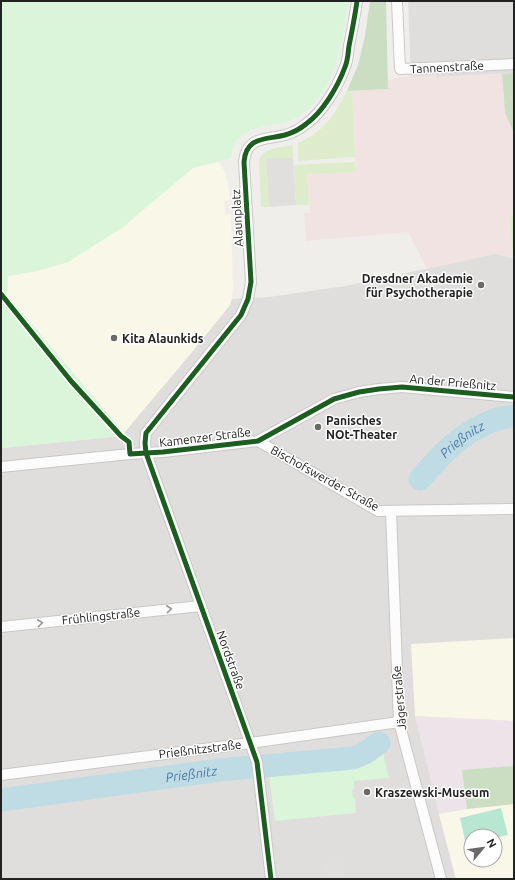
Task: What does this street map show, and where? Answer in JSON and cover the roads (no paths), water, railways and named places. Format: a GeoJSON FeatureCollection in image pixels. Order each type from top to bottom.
{"type":"FeatureCollection","features":[{"type":"Feature","properties":{"kind":"street","name":"Alaunplatz"},"geometry":{"type":"LineString","coordinates":[[146,454],[146,433],[241,315],[248,299],[251,282],[244,162],[248,149],[259,139],[284,135],[308,124],[322,108],[332,94],[346,66],[357,1]]}},
{"type":"Feature","properties":{"kind":"street","name":"Tannenstraße"},"geometry":{"type":"LineString","coordinates":[[397,1],[400,69],[514,64]]}},
{"type":"Feature","properties":{"kind":"street","name":"An der Prießnitz"},"geometry":{"type":"LineString","coordinates":[[258,441],[334,399],[359,392],[402,387],[514,397]]}},
{"type":"Feature","properties":{"kind":"street","name":"Kamenzer Straße"},"geometry":{"type":"LineString","coordinates":[[1,467],[130,454],[146,454],[258,441]]}},
{"type":"Feature","properties":{"kind":"street","name":"Bischofswerder Straße"},"geometry":{"type":"LineString","coordinates":[[258,441],[378,511],[514,509]]}},
{"type":"Feature","properties":{"kind":"street","name":"Nordstraße"},"geometry":{"type":"LineString","coordinates":[[146,454],[257,762],[271,879]]}},
{"type":"Feature","properties":{"kind":"street","name":"Jägerstraße"},"geometry":{"type":"LineString","coordinates":[[391,511],[399,722],[441,879]]}},
{"type":"Feature","properties":{"kind":"street","name":"Frühlingstraße"},"geometry":{"type":"LineString","coordinates":[[1,627],[201,606]]}},
{"type":"Feature","properties":{"kind":"street","name":"Prießnitzstraße"},"geometry":{"type":"LineString","coordinates":[[1,775],[399,722]]}},
{"type":"Feature","properties":{"kind":"waterway","name":"Prießnitz"},"geometry":{"type":"LineString","coordinates":[[420,479],[450,447],[467,434],[494,420],[504,417],[514,417]]}},
{"type":"Feature","properties":{"kind":"waterway","name":"Prießnitz"},"geometry":{"type":"LineString","coordinates":[[1,800],[219,770],[353,758],[365,753],[379,743]]}},
{"type":"Feature","properties":{"kind":"place","name":"Dresdner Akademie für Psychotherapie"},"geometry":{"type":"Point","coordinates":[481,285]}},
{"type":"Feature","properties":{"kind":"place","name":"Kita Alaunkids"},"geometry":{"type":"Point","coordinates":[114,338]}},
{"type":"Feature","properties":{"kind":"place","name":"Panisches NOt-Theater"},"geometry":{"type":"Point","coordinates":[318,427]}},
{"type":"Feature","properties":{"kind":"place","name":"Kraszewski-Museum"},"geometry":{"type":"Point","coordinates":[367,792]}}]}
